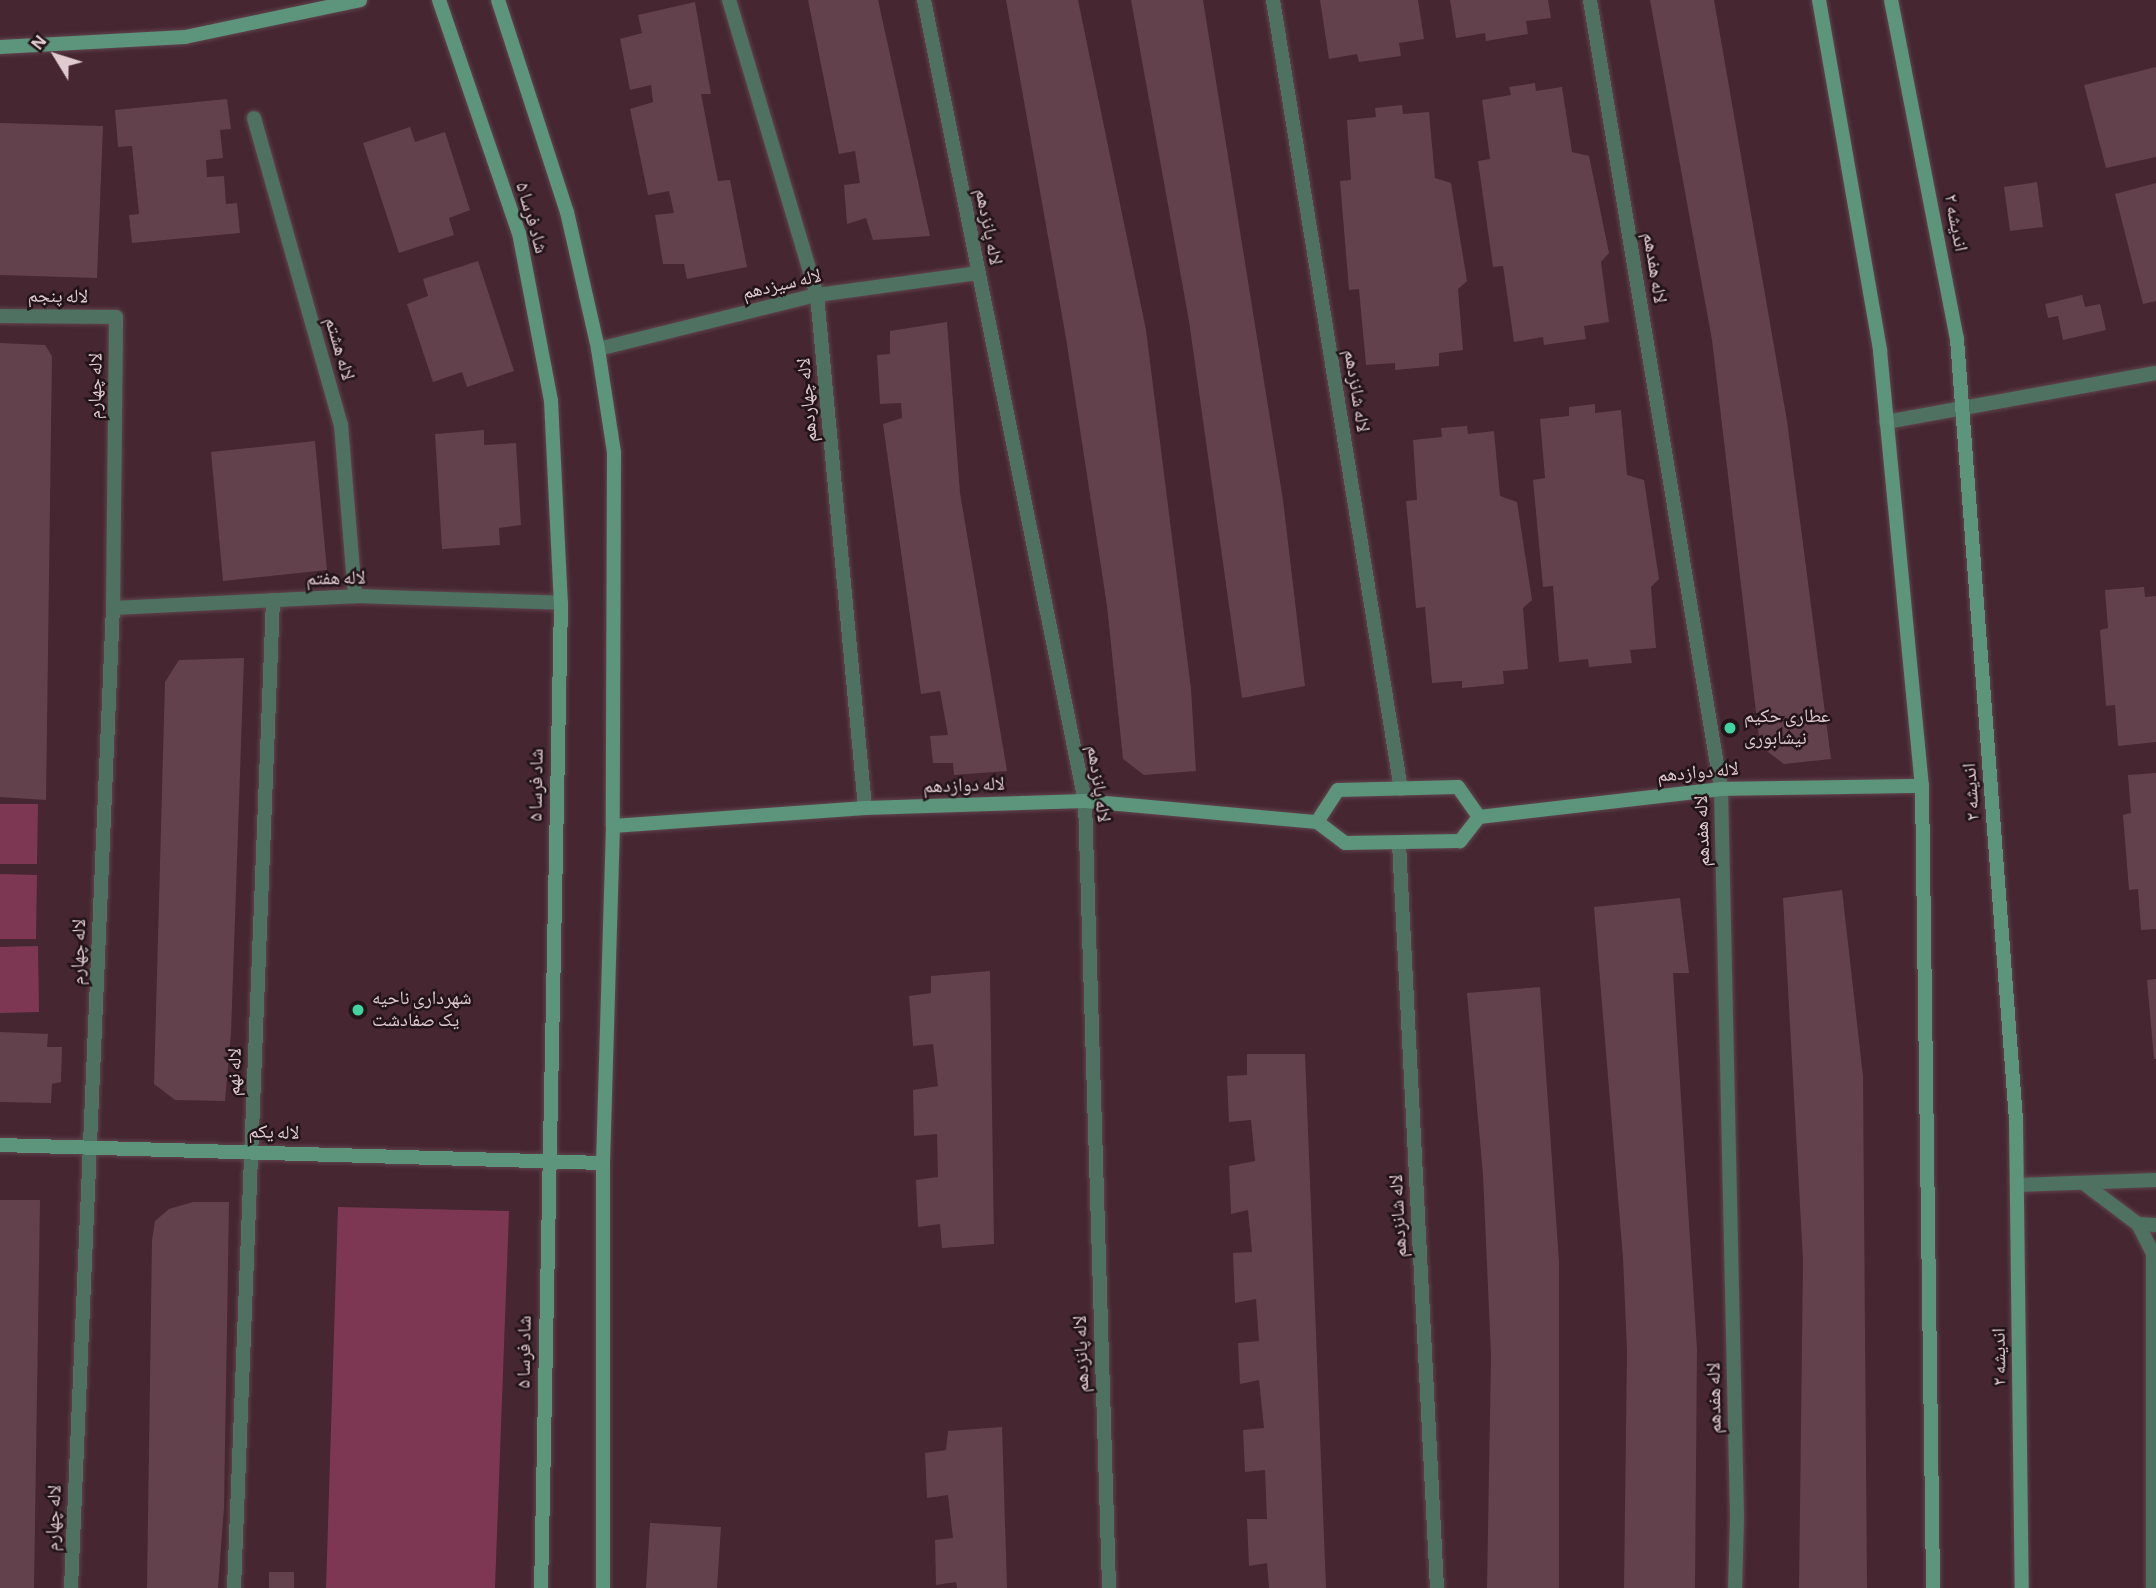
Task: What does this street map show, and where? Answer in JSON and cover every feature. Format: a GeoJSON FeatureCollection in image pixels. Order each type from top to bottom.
{"type":"FeatureCollection","features":[{"type":"Feature","properties":{"kind":"street"},"geometry":{"type":"LineString","coordinates":[[0,47],[185,37],[360,0]]}},
{"type":"Feature","properties":{"kind":"street","name":"شاد فرسا ۵"},"geometry":{"type":"LineString","coordinates":[[439,0],[519,233],[551,401],[561,603],[546,1164],[541,1588]]}},
{"type":"Feature","properties":{"kind":"street","name":"شاد فرسا ۵"},"geometry":{"type":"LineString","coordinates":[[498,0],[567,212],[598,349],[614,452],[613,826],[603,1163],[603,1588]]}},
{"type":"Feature","properties":{"kind":"street","name":"لاله چهاردهم"},"geometry":{"type":"LineString","coordinates":[[729,0],[817,295],[865,808]]}},
{"type":"Feature","properties":{"kind":"street","name":"لاله پانزدهم"},"geometry":{"type":"LineString","coordinates":[[924,0],[1085,801],[1109,1588]]}},
{"type":"Feature","properties":{"kind":"street","name":"لاله شانزدهم"},"geometry":{"type":"LineString","coordinates":[[1273,0],[1401,789]]}},
{"type":"Feature","properties":{"kind":"street","name":"لاله هفدهم"},"geometry":{"type":"LineString","coordinates":[[1590,0],[1721,789],[1737,1504],[1735,1588]]}},
{"type":"Feature","properties":{"kind":"street"},"geometry":{"type":"LineString","coordinates":[[1819,0],[1880,351],[1922,786],[1933,1588]]}},
{"type":"Feature","properties":{"kind":"street","name":"اندیشه ۲"},"geometry":{"type":"LineString","coordinates":[[1891,0],[1958,339],[2016,1120],[2022,1588]]}},
{"type":"Feature","properties":{"kind":"street","name":"لاله هشتم"},"geometry":{"type":"LineString","coordinates":[[254,118],[341,425],[355,596]]}},
{"type":"Feature","properties":{"kind":"street","name":"لاله سیزدهم"},"geometry":{"type":"LineString","coordinates":[[598,349],[817,295],[977,273]]}},
{"type":"Feature","properties":{"kind":"street","name":"لاله پنجم"},"geometry":{"type":"LineString","coordinates":[[0,316],[116,317]]}},
{"type":"Feature","properties":{"kind":"street","name":"لاله چهارم"},"geometry":{"type":"LineString","coordinates":[[71,1588],[113,608],[116,317]]}},
{"type":"Feature","properties":{"kind":"street"},"geometry":{"type":"LineString","coordinates":[[1886,422],[1962,411],[2156,373]]}},
{"type":"Feature","properties":{"kind":"street","name":"لاله هفتم"},"geometry":{"type":"LineString","coordinates":[[113,608],[355,596],[561,603]]}},
{"type":"Feature","properties":{"kind":"street","name":"لاله نهم"},"geometry":{"type":"LineString","coordinates":[[234,1588],[273,600]]}},
{"type":"Feature","properties":{"kind":"street","name":"لاله دوازدهم"},"geometry":{"type":"LineString","coordinates":[[1479,817],[1721,789],[1922,786]]}},
{"type":"Feature","properties":{"kind":"street"},"geometry":{"type":"LineString","coordinates":[[1458,788],[1479,817],[1460,841],[1399,843],[1345,844],[1317,822],[1338,790],[1458,788]]}},
{"type":"Feature","properties":{"kind":"street","name":"لاله دوازدهم"},"geometry":{"type":"LineString","coordinates":[[613,826],[865,808],[1085,801],[1317,822]]}},
{"type":"Feature","properties":{"kind":"street","name":"لاله شانزدهم"},"geometry":{"type":"LineString","coordinates":[[1399,843],[1437,1588]]}},
{"type":"Feature","properties":{"kind":"street","name":"لاله یکم"},"geometry":{"type":"LineString","coordinates":[[0,1144],[251,1151],[546,1164],[603,1163]]}},
{"type":"Feature","properties":{"kind":"street"},"geometry":{"type":"LineString","coordinates":[[2017,1185],[2086,1185],[2156,1180]]}},
{"type":"Feature","properties":{"kind":"street"},"geometry":{"type":"LineString","coordinates":[[2086,1185],[2138,1224],[2153,1253],[2153,1588]]}},
{"type":"Feature","properties":{"kind":"street"},"geometry":{"type":"LineString","coordinates":[[2138,1224],[2156,1224]]}},
{"type":"Feature","properties":{"kind":"shaded area"},"geometry":{"type":"Polygon","coordinates":[[[0,804],[38,804],[37,864],[0,864],[0,804]]]}},
{"type":"Feature","properties":{"kind":"shaded area"},"geometry":{"type":"Polygon","coordinates":[[[0,874],[37,875],[36,939],[0,939],[0,874]]]}},
{"type":"Feature","properties":{"kind":"shaded area"},"geometry":{"type":"Polygon","coordinates":[[[38,946],[39,1012],[0,1013],[0,947],[38,946]]]}},
{"type":"Feature","properties":{"kind":"shaded area"},"geometry":{"type":"Polygon","coordinates":[[[338,1207],[509,1211],[495,1588],[326,1588],[338,1207]]]}},
{"type":"Feature","properties":{"kind":"building"},"geometry":{"type":"Polygon","coordinates":[[[808,0],[878,0],[930,236],[873,240],[866,218],[847,224],[844,185],[860,183],[855,151],[839,154],[808,0]]]}},
{"type":"Feature","properties":{"kind":"building"},"geometry":{"type":"Polygon","coordinates":[[[1006,0],[1078,0],[1146,330],[1191,689],[1196,771],[1144,775],[1123,759],[1107,606],[1066,338],[1006,0]]]}},
{"type":"Feature","properties":{"kind":"building"},"geometry":{"type":"Polygon","coordinates":[[[1131,0],[1203,0],[1283,500],[1305,686],[1242,698],[1189,321],[1131,0]]]}},
{"type":"Feature","properties":{"kind":"building"},"geometry":{"type":"Polygon","coordinates":[[[1320,0],[1418,0],[1424,39],[1399,43],[1401,56],[1359,62],[1357,54],[1329,59],[1320,0]]]}},
{"type":"Feature","properties":{"kind":"building"},"geometry":{"type":"Polygon","coordinates":[[[1450,0],[1548,0],[1551,18],[1526,21],[1528,34],[1486,41],[1485,33],[1456,38],[1450,0]]]}},
{"type":"Feature","properties":{"kind":"building"},"geometry":{"type":"Polygon","coordinates":[[[1650,0],[1714,0],[1787,421],[1831,759],[1784,764],[1760,746],[1712,340],[1650,0]]]}},
{"type":"Feature","properties":{"kind":"building"},"geometry":{"type":"Polygon","coordinates":[[[695,2],[711,94],[701,94],[718,181],[730,180],[747,267],[687,279],[684,264],[663,264],[655,215],[674,213],[669,191],[648,195],[630,109],[653,102],[651,85],[630,90],[620,39],[642,33],[638,15],[695,2]]]}},
{"type":"Feature","properties":{"kind":"building"},"geometry":{"type":"Polygon","coordinates":[[[2156,67],[2156,157],[2106,168],[2084,85],[2156,67]]]}},
{"type":"Feature","properties":{"kind":"building"},"geometry":{"type":"Polygon","coordinates":[[[1535,83],[1536,91],[1562,87],[1572,152],[1589,156],[1609,253],[1601,262],[1609,322],[1584,326],[1586,339],[1544,345],[1543,337],[1514,342],[1503,266],[1493,267],[1478,161],[1490,159],[1482,100],[1511,95],[1509,87],[1535,83]]]}},
{"type":"Feature","properties":{"kind":"building"},"geometry":{"type":"Polygon","coordinates":[[[227,99],[231,129],[220,130],[223,158],[206,160],[207,177],[224,176],[226,204],[237,203],[240,233],[132,243],[129,215],[139,214],[132,146],[118,147],[115,110],[227,99]]]}},
{"type":"Feature","properties":{"kind":"building"},"geometry":{"type":"Polygon","coordinates":[[[1402,105],[1403,114],[1429,112],[1435,178],[1451,183],[1467,281],[1458,289],[1463,350],[1439,353],[1439,366],[1395,370],[1395,363],[1366,365],[1359,289],[1349,290],[1340,181],[1351,180],[1347,120],[1376,117],[1375,108],[1402,105]]]}},
{"type":"Feature","properties":{"kind":"building"},"geometry":{"type":"Polygon","coordinates":[[[0,123],[103,126],[97,278],[0,275],[0,123]]]}},
{"type":"Feature","properties":{"kind":"building"},"geometry":{"type":"Polygon","coordinates":[[[410,127],[415,142],[445,132],[470,210],[449,218],[454,235],[399,253],[363,143],[410,127]]]}},
{"type":"Feature","properties":{"kind":"building"},"geometry":{"type":"Polygon","coordinates":[[[2037,182],[2043,227],[2010,231],[2004,187],[2037,182]]]}},
{"type":"Feature","properties":{"kind":"building"},"geometry":{"type":"Polygon","coordinates":[[[2156,183],[2156,301],[2143,304],[2115,194],[2156,183]]]}},
{"type":"Feature","properties":{"kind":"building"},"geometry":{"type":"Polygon","coordinates":[[[478,261],[514,371],[467,387],[462,372],[433,382],[407,304],[428,296],[423,279],[478,261]]]}},
{"type":"Feature","properties":{"kind":"building"},"geometry":{"type":"Polygon","coordinates":[[[2082,295],[2085,307],[2100,304],[2106,330],[2063,340],[2058,316],[2048,318],[2045,304],[2082,295]]]}},
{"type":"Feature","properties":{"kind":"building"},"geometry":{"type":"Polygon","coordinates":[[[947,322],[960,493],[1007,771],[954,775],[953,763],[933,763],[930,736],[948,735],[940,691],[921,694],[883,424],[902,418],[901,403],[880,404],[877,355],[890,354],[890,331],[947,322]]]}},
{"type":"Feature","properties":{"kind":"building"},"geometry":{"type":"Polygon","coordinates":[[[0,343],[45,345],[52,356],[46,800],[0,797],[0,343]]]}},
{"type":"Feature","properties":{"kind":"building"},"geometry":{"type":"Polygon","coordinates":[[[1595,404],[1595,413],[1621,410],[1627,475],[1644,480],[1659,579],[1651,587],[1656,648],[1630,650],[1632,663],[1589,667],[1588,659],[1559,662],[1553,586],[1543,587],[1533,480],[1545,478],[1540,419],[1569,416],[1569,407],[1595,404]]]}},
{"type":"Feature","properties":{"kind":"building"},"geometry":{"type":"Polygon","coordinates":[[[1467,426],[1468,434],[1494,431],[1500,496],[1517,502],[1532,600],[1523,608],[1528,669],[1503,671],[1504,684],[1462,688],[1462,681],[1432,683],[1425,607],[1416,608],[1406,501],[1417,500],[1413,440],[1442,437],[1441,428],[1467,426]]]}},
{"type":"Feature","properties":{"kind":"building"},"geometry":{"type":"Polygon","coordinates":[[[484,430],[484,445],[516,443],[521,525],[499,528],[500,545],[442,549],[435,434],[484,430]]]}},
{"type":"Feature","properties":{"kind":"building"},"geometry":{"type":"Polygon","coordinates":[[[315,441],[327,570],[223,581],[211,452],[315,441]]]}},
{"type":"Feature","properties":{"kind":"building"},"geometry":{"type":"Polygon","coordinates":[[[2144,587],[2145,597],[2156,596],[2156,742],[2118,746],[2115,705],[2106,706],[2100,630],[2108,628],[2105,590],[2144,587]]]}},
{"type":"Feature","properties":{"kind":"building"},"geometry":{"type":"Polygon","coordinates":[[[244,658],[231,1033],[225,1101],[175,1100],[154,1084],[165,682],[179,660],[244,658]]]}},
{"type":"Feature","properties":{"kind":"building"},"geometry":{"type":"Polygon","coordinates":[[[2156,773],[2156,929],[2141,930],[2138,889],[2129,890],[2123,815],[2131,813],[2128,775],[2156,773]]]}},
{"type":"Feature","properties":{"kind":"building"},"geometry":{"type":"Polygon","coordinates":[[[1842,890],[1863,1076],[1867,1588],[1799,1588],[1803,1260],[1783,898],[1842,890]]]}},
{"type":"Feature","properties":{"kind":"building"},"geometry":{"type":"Polygon","coordinates":[[[1680,898],[1689,973],[1673,973],[1697,1349],[1695,1588],[1624,1588],[1627,1350],[1623,1258],[1594,907],[1680,898]]]}},
{"type":"Feature","properties":{"kind":"building"},"geometry":{"type":"Polygon","coordinates":[[[990,971],[994,1244],[942,1248],[940,1224],[918,1227],[916,1180],[938,1177],[937,1134],[914,1136],[913,1090],[938,1086],[933,1044],[913,1046],[909,996],[931,993],[931,976],[990,971]]]}},
{"type":"Feature","properties":{"kind":"building"},"geometry":{"type":"Polygon","coordinates":[[[2156,979],[2156,1059],[2154,1059],[2147,980],[2156,979]]]}},
{"type":"Feature","properties":{"kind":"building"},"geometry":{"type":"Polygon","coordinates":[[[1540,987],[1559,1262],[1559,1588],[1487,1588],[1491,1355],[1483,1175],[1467,993],[1540,987]]]}},
{"type":"Feature","properties":{"kind":"building"},"geometry":{"type":"Polygon","coordinates":[[[0,1032],[48,1034],[47,1047],[62,1047],[61,1082],[52,1084],[51,1103],[0,1102],[0,1032]]]}},
{"type":"Feature","properties":{"kind":"building"},"geometry":{"type":"Polygon","coordinates":[[[1247,1054],[1305,1054],[1326,1588],[1269,1588],[1267,1563],[1249,1566],[1247,1519],[1267,1519],[1265,1470],[1245,1472],[1243,1430],[1264,1428],[1259,1380],[1240,1384],[1238,1343],[1259,1341],[1256,1299],[1235,1303],[1233,1253],[1252,1252],[1248,1210],[1231,1214],[1229,1166],[1255,1161],[1251,1120],[1229,1122],[1227,1076],[1247,1075],[1247,1054]]]}},
{"type":"Feature","properties":{"kind":"building"},"geometry":{"type":"Polygon","coordinates":[[[0,1200],[40,1200],[34,1588],[0,1588],[0,1200]]]}},
{"type":"Feature","properties":{"kind":"building"},"geometry":{"type":"Polygon","coordinates":[[[193,1202],[229,1202],[224,1508],[218,1588],[147,1588],[152,1240],[155,1221],[169,1209],[193,1202]]]}},
{"type":"Feature","properties":{"kind":"building"},"geometry":{"type":"Polygon","coordinates":[[[1002,1427],[1007,1588],[957,1588],[956,1582],[936,1585],[935,1540],[953,1538],[948,1495],[927,1498],[925,1453],[946,1450],[948,1431],[1002,1427]]]}},
{"type":"Feature","properties":{"kind":"building"},"geometry":{"type":"Polygon","coordinates":[[[650,1523],[721,1527],[717,1588],[646,1588],[650,1523]]]}},
{"type":"Feature","properties":{"kind":"building"},"geometry":{"type":"Polygon","coordinates":[[[269,1572],[294,1572],[294,1588],[269,1588],[269,1572]]]}},
{"type":"Feature","properties":{"kind":"place","name":"عطاری حکیم نیشابوری"},"geometry":{"type":"Point","coordinates":[1730,728]}},
{"type":"Feature","properties":{"kind":"place","name":"شهرداری ناحیه یک صفادشت"},"geometry":{"type":"Point","coordinates":[358,1010]}}]}
